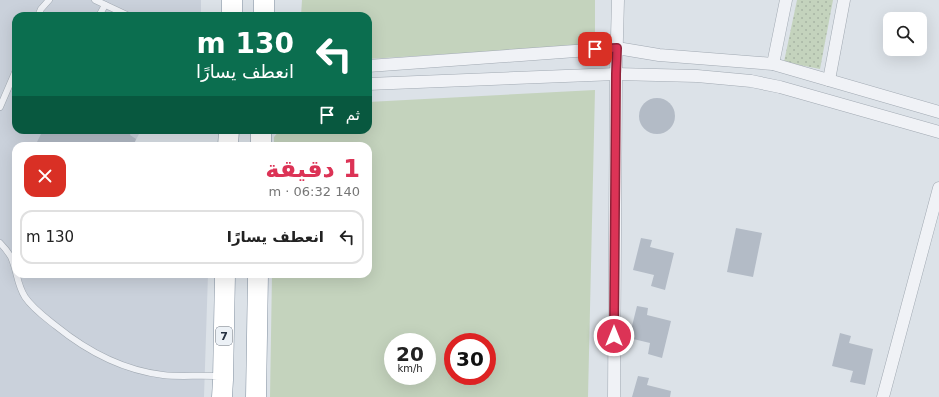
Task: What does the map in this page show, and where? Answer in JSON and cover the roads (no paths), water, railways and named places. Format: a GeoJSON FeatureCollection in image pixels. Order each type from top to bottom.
{"type":"FeatureCollection","features":[{"type":"Feature","properties":{"kind":"highway"},"geometry":{"type":"LineString","coordinates":[[232,0],[232,12]]}},
{"type":"Feature","properties":{"kind":"highway"},"geometry":{"type":"LineString","coordinates":[[264,0],[264,12]]}},
{"type":"Feature","properties":{"kind":"highway","name":"7"},"geometry":{"type":"LineString","coordinates":[[222,389],[225,278]]}},
{"type":"Feature","properties":{"kind":"highway"},"geometry":{"type":"LineString","coordinates":[[256,397],[258,278]]}},
{"type":"Feature","properties":{"kind":"street"},"geometry":{"type":"LineString","coordinates":[[614,397],[616,74],[618,0]]}},
{"type":"Feature","properties":{"kind":"street"},"geometry":{"type":"LineString","coordinates":[[773,64],[786,0]]}},
{"type":"Feature","properties":{"kind":"street"},"geometry":{"type":"LineString","coordinates":[[828,80],[844,0]]}},
{"type":"Feature","properties":{"kind":"street"},"geometry":{"type":"LineString","coordinates":[[372,66],[617,48],[659,55],[773,64],[939,112]]}},
{"type":"Feature","properties":{"kind":"street"},"geometry":{"type":"LineString","coordinates":[[372,84],[616,74],[697,76],[751,81],[780,87],[939,132]]}},
{"type":"Feature","properties":{"kind":"street"},"geometry":{"type":"LineString","coordinates":[[883,397],[939,188]]}},
{"type":"Feature","properties":{"kind":"lane"},"geometry":{"type":"LineString","coordinates":[[40,12],[49,0]]}},
{"type":"Feature","properties":{"kind":"lane"},"geometry":{"type":"LineString","coordinates":[[95,0],[116,12]]}},
{"type":"Feature","properties":{"kind":"lane"},"geometry":{"type":"LineString","coordinates":[[102,12],[105,5]]}},
{"type":"Feature","properties":{"kind":"lane"},"geometry":{"type":"LineString","coordinates":[[0,107],[12,79]]}},
{"type":"Feature","properties":{"kind":"lane"},"geometry":{"type":"LineString","coordinates":[[0,243],[12,261]]}},
{"type":"Feature","properties":{"kind":"lane"},"geometry":{"type":"LineString","coordinates":[[17,278],[20,289],[26,299],[70,337],[89,350],[119,364],[144,372],[164,375],[214,376],[222,389]]}}]}
